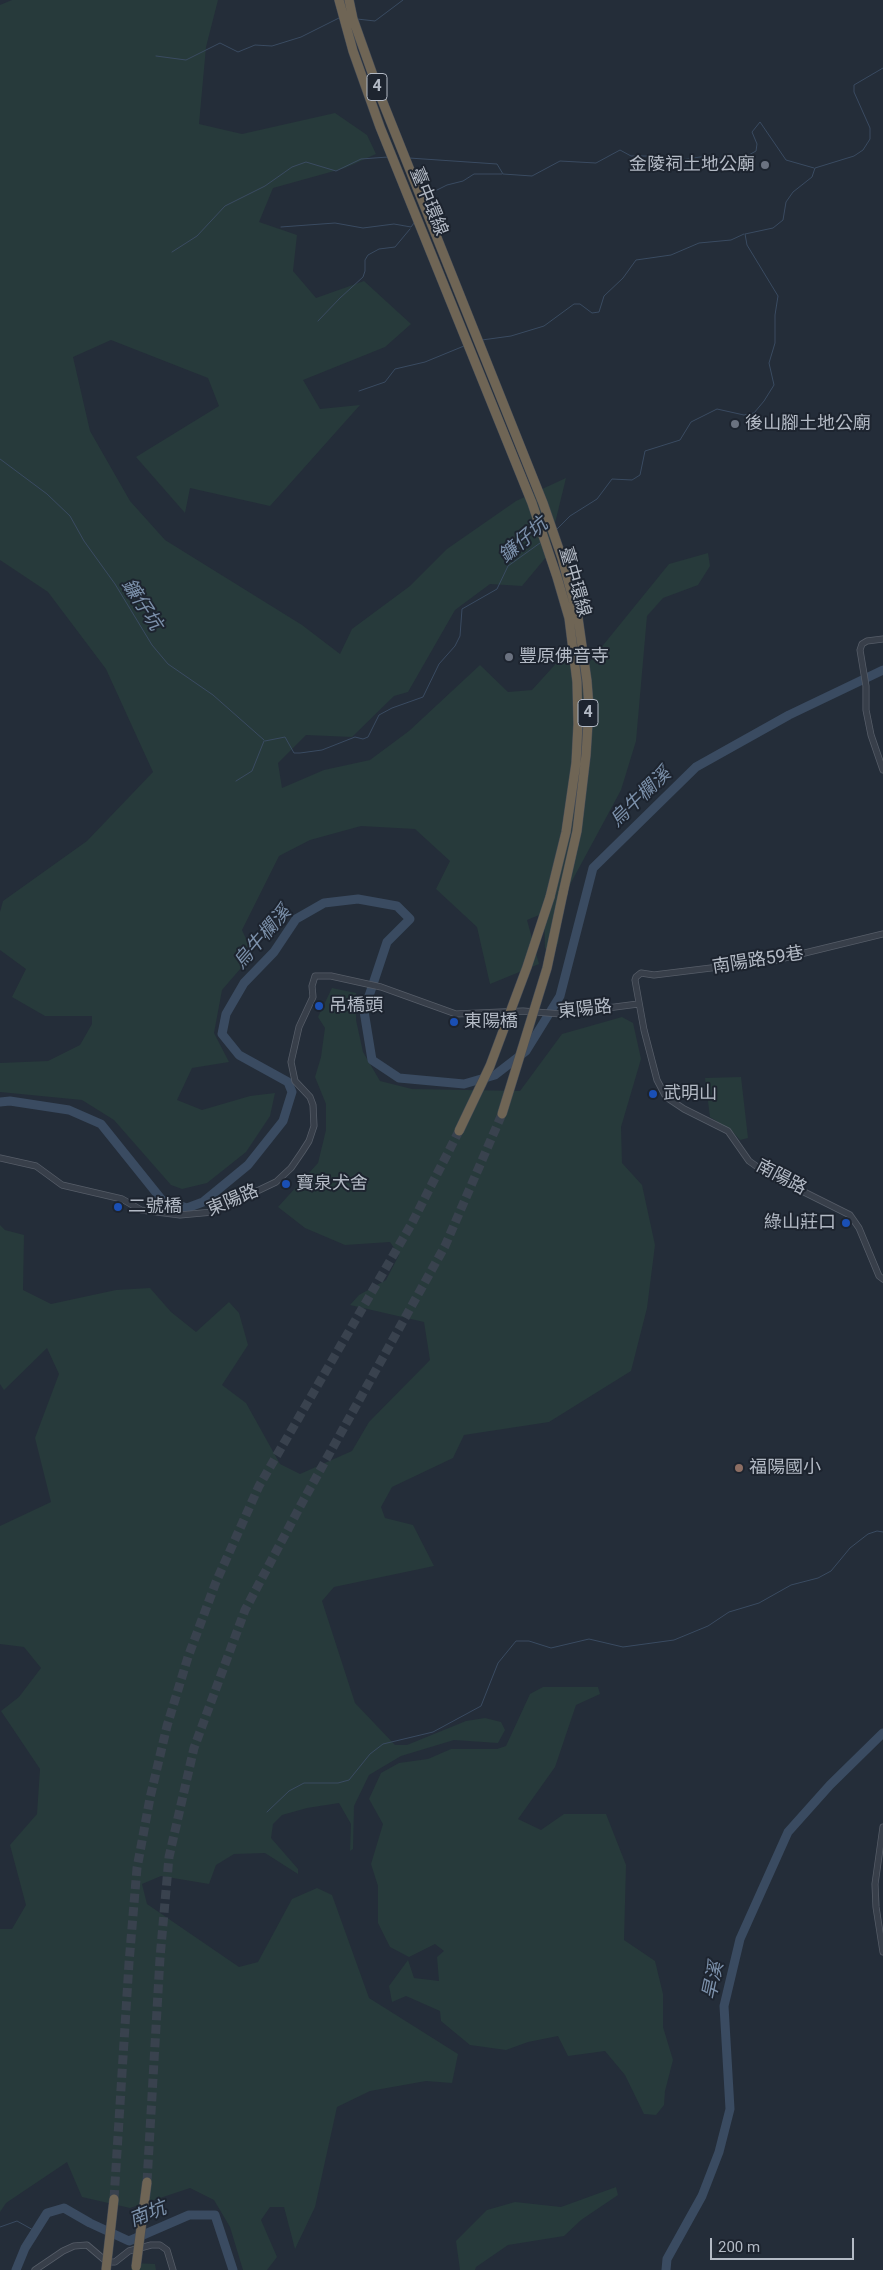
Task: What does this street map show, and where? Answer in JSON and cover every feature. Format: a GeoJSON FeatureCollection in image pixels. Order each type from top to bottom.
{"type":"FeatureCollection","features":[{"type":"Feature","properties":{"kind":"highway","name":"臺中環線"},"geometry":{"type":"LineString","coordinates":[[339,0],[342,17],[392,157],[544,540],[569,618],[577,682],[578,724],[576,764],[566,832],[550,897],[527,967],[490,1066],[459,1131]]}},
{"type":"Feature","properties":{"kind":"highway","name":"臺中環線"},"geometry":{"type":"LineString","coordinates":[[349,0],[353,17],[405,158],[553,533],[578,618],[587,681],[589,707],[586,755],[578,822],[547,968],[502,1114]]}},
{"type":"Feature","properties":{"kind":"highway"},"geometry":{"type":"LineString","coordinates":[[136,2267],[147,2182]]}},
{"type":"Feature","properties":{"kind":"highway"},"geometry":{"type":"LineString","coordinates":[[106,2270],[114,2199]]}},
{"type":"Feature","properties":{"kind":"street"},"geometry":{"type":"LineString","coordinates":[[883,639],[868,641],[862,644],[860,650],[866,686],[866,710],[871,735],[883,770]]}},
{"type":"Feature","properties":{"kind":"street","name":"南陽路59巷"},"geometry":{"type":"LineString","coordinates":[[636,980],[636,977],[642,973],[654,975],[776,960],[883,934]]}},
{"type":"Feature","properties":{"kind":"street","name":"東陽路"},"geometry":{"type":"LineString","coordinates":[[0,1158],[36,1166],[62,1185],[122,1199],[142,1210],[155,1213],[200,1215],[213,1212],[276,1182],[291,1168],[309,1141],[314,1126],[313,1105],[310,1097],[295,1081],[291,1062],[299,1027],[314,997],[312,979],[315,976],[332,976],[381,987],[456,1014],[524,1011],[570,1013],[638,1004]]}},
{"type":"Feature","properties":{"kind":"street","name":"南陽路"},"geometry":{"type":"LineString","coordinates":[[636,980],[638,1004],[657,1080],[666,1096],[684,1109],[728,1131],[749,1161],[766,1173],[850,1215],[859,1228],[879,1276],[883,1278]]}},
{"type":"Feature","properties":{"kind":"street"},"geometry":{"type":"LineString","coordinates":[[883,1826],[875,1884],[876,1907],[883,1952]]}},
{"type":"Feature","properties":{"kind":"street"},"geometry":{"type":"LineString","coordinates":[[35,2270],[63,2251],[74,2246],[86,2245],[107,2262],[115,2262],[129,2251],[150,2244],[160,2245],[167,2250],[173,2270]]}},
{"type":"Feature","properties":{"kind":"shaded area"},"geometry":{"type":"Polygon","coordinates":[[[12,0],[218,0],[206,47],[199,124],[242,134],[335,113],[367,135],[376,154],[345,168],[273,188],[259,222],[297,235],[293,271],[316,298],[364,281],[411,324],[385,347],[303,380],[320,409],[360,405],[270,506],[190,488],[185,513],[136,457],[219,406],[208,378],[111,340],[73,357],[90,431],[130,501],[165,540],[302,625],[340,654],[352,629],[410,586],[447,549],[516,501],[566,478],[547,556],[522,586],[490,584],[455,610],[408,692],[394,696],[352,737],[306,735],[278,763],[282,788],[324,770],[370,760],[409,731],[480,665],[508,692],[532,690],[571,647],[587,665],[669,564],[708,553],[710,566],[698,585],[663,598],[647,616],[636,741],[621,790],[566,892],[558,944],[545,949],[544,913],[527,920],[539,964],[490,984],[477,927],[436,889],[450,861],[415,829],[361,826],[310,840],[279,856],[242,930],[253,954],[222,990],[214,1033],[229,1062],[192,1068],[177,1100],[202,1110],[250,1096],[275,1093],[270,1116],[246,1152],[207,1183],[182,1189],[171,1185],[114,1120],[82,1100],[0,1092],[0,1063],[48,1061],[80,1045],[92,1024],[92,1016],[45,1016],[12,997],[26,969],[0,950],[0,912],[3,901],[87,841],[153,772],[106,669],[48,592],[0,560],[0,5],[12,0]]]}},
{"type":"Feature","properties":{"kind":"shaded area"},"geometry":{"type":"Polygon","coordinates":[[[332,988],[356,993],[356,1020],[363,1052],[380,1081],[412,1089],[520,1091],[562,1034],[622,1017],[633,1023],[641,1059],[621,1127],[622,1163],[642,1185],[655,1245],[647,1308],[631,1371],[549,1422],[464,1435],[453,1458],[392,1487],[381,1507],[385,1518],[413,1525],[434,1566],[334,1587],[322,1601],[355,1703],[395,1745],[407,1745],[466,1721],[485,1718],[501,1722],[505,1730],[498,1743],[454,1740],[401,1756],[369,1775],[354,1806],[353,1849],[350,1851],[351,1824],[339,1803],[307,1808],[282,1815],[273,1824],[271,1838],[298,1869],[298,1874],[265,1853],[234,1854],[216,1865],[209,1884],[161,1876],[142,1884],[147,1904],[239,1967],[258,1962],[292,1899],[317,1888],[332,1895],[369,1998],[458,2054],[452,2083],[426,2081],[370,2091],[337,2107],[315,2207],[295,2249],[284,2207],[270,2207],[261,2220],[277,2257],[267,2270],[243,2270],[230,2227],[214,2200],[190,2188],[130,2208],[82,2197],[67,2162],[6,2203],[0,2212],[0,1929],[12,1929],[26,1905],[10,1845],[37,1814],[40,1769],[1,1711],[19,1697],[41,1668],[24,1647],[0,1644],[0,1526],[51,1502],[35,1438],[59,1374],[47,1348],[4,1390],[0,1384],[0,1225],[5,1230],[24,1235],[23,1290],[51,1304],[116,1290],[150,1288],[171,1312],[196,1332],[229,1302],[239,1313],[248,1345],[222,1385],[246,1403],[280,1464],[300,1474],[352,1451],[369,1422],[430,1360],[424,1322],[350,1305],[359,1295],[386,1280],[399,1255],[390,1242],[345,1245],[305,1228],[278,1207],[318,1163],[326,1130],[326,1104],[315,1077],[321,1057],[325,1028],[318,1017],[332,988]]]}},
{"type":"Feature","properties":{"kind":"shaded area"},"geometry":{"type":"Polygon","coordinates":[[[741,1077],[748,1138],[740,1140],[732,1131],[710,1117],[705,1078],[741,1077]]]}},
{"type":"Feature","properties":{"kind":"shaded area"},"geometry":{"type":"Polygon","coordinates":[[[543,1687],[598,1687],[600,1694],[576,1705],[555,1767],[518,1819],[541,1830],[564,1814],[606,1814],[626,1865],[624,1940],[655,1961],[663,1994],[663,2027],[673,2060],[665,2091],[664,2105],[656,2115],[644,2114],[625,2075],[605,2051],[568,2056],[558,2036],[528,2042],[506,2050],[470,2045],[441,2021],[440,2011],[406,1996],[392,2002],[389,1986],[408,1960],[414,1978],[439,1981],[437,1957],[444,1951],[435,1944],[409,1957],[390,1947],[378,1923],[378,1886],[371,1864],[383,1824],[369,1799],[381,1773],[399,1763],[428,1759],[451,1749],[497,1749],[506,1746],[530,1694],[543,1687]]]}},
{"type":"Feature","properties":{"kind":"shaded area"},"geometry":{"type":"Polygon","coordinates":[[[616,2187],[618,2195],[581,2220],[564,2236],[508,2245],[476,2267],[475,2270],[460,2270],[456,2241],[487,2210],[515,2202],[561,2207],[616,2187]]]}},
{"type":"Feature","properties":{"kind":"shaded area"},"geometry":{"type":"Polygon","coordinates":[[[132,2263],[155,2264],[156,2270],[131,2270],[132,2263]]]}},
{"type":"Feature","properties":{"kind":"waterway"},"geometry":{"type":"LineString","coordinates":[[357,19],[375,21],[403,0]]}},
{"type":"Feature","properties":{"kind":"waterway"},"geometry":{"type":"LineString","coordinates":[[156,56],[186,60],[220,43],[238,52],[255,45],[272,46],[301,37],[339,18]]}},
{"type":"Feature","properties":{"kind":"waterway","name":"鐮仔坑"},"geometry":{"type":"LineString","coordinates":[[557,529],[570,516],[597,499],[612,479],[632,480],[640,475],[645,451],[680,440],[691,422],[717,409],[744,415],[754,413],[764,401],[774,385],[769,363],[775,343],[775,315],[778,296],[747,245],[745,234],[773,228],[783,220],[786,202],[793,192],[812,177],[815,168],[854,156],[863,150],[870,139],[870,128],[854,92],[854,85],[883,68]]}},
{"type":"Feature","properties":{"kind":"waterway"},"geometry":{"type":"LineString","coordinates":[[409,158],[497,164],[503,174],[532,176],[560,161],[596,163],[620,150],[631,156],[657,156],[674,161],[700,157],[734,160],[756,151],[757,144],[752,132],[760,122],[786,160],[814,168]]}},
{"type":"Feature","properties":{"kind":"waterway"},"geometry":{"type":"LineString","coordinates":[[172,252],[197,236],[225,206],[265,186],[292,167],[306,162],[336,171],[361,159],[388,157]]}},
{"type":"Feature","properties":{"kind":"waterway"},"geometry":{"type":"LineString","coordinates":[[427,203],[435,191],[447,185],[463,181],[474,174],[502,174]]}},
{"type":"Feature","properties":{"kind":"waterway"},"geometry":{"type":"LineString","coordinates":[[281,227],[335,223],[363,228],[394,224],[411,227],[414,223]]}},
{"type":"Feature","properties":{"kind":"waterway"},"geometry":{"type":"LineString","coordinates":[[318,321],[363,277],[365,260],[368,255],[379,249],[395,247],[410,229]]}},
{"type":"Feature","properties":{"kind":"waterway"},"geometry":{"type":"LineString","coordinates":[[482,340],[511,336],[544,326],[574,304],[580,304],[592,313],[599,312],[604,296],[623,278],[636,260],[671,255],[699,243],[731,240],[744,234]]}},
{"type":"Feature","properties":{"kind":"waterway"},"geometry":{"type":"LineString","coordinates":[[359,391],[385,382],[395,369],[425,362],[464,346]]}},
{"type":"Feature","properties":{"kind":"waterway","name":"鐮仔坑"},"geometry":{"type":"LineString","coordinates":[[0,459],[47,494],[70,516],[84,541],[115,584],[152,645],[168,664],[213,695],[264,740]]}},
{"type":"Feature","properties":{"kind":"waterway","name":"鐮仔坑"},"geometry":{"type":"LineString","coordinates":[[265,741],[285,737],[294,753],[300,753],[322,750],[355,737],[363,739],[368,737],[379,715],[392,708],[423,697],[439,664],[455,646],[460,636],[462,609],[497,589],[508,566],[540,543]]}},
{"type":"Feature","properties":{"kind":"waterway","name":"烏牛欄溪"},"geometry":{"type":"LineString","coordinates":[[0,1102],[10,1101],[69,1110],[101,1124],[162,1200],[187,1208],[203,1202],[248,1165],[283,1121],[292,1092],[288,1082],[239,1055],[222,1034],[226,1014],[244,983],[274,952],[296,919],[324,903],[358,899],[397,906],[410,919],[387,942],[364,1011],[372,1060],[399,1078],[464,1084],[495,1075],[526,1051],[560,996],[593,868],[696,767],[789,715],[883,670]]}},
{"type":"Feature","properties":{"kind":"waterway"},"geometry":{"type":"LineString","coordinates":[[236,781],[252,771],[264,741]]}},
{"type":"Feature","properties":{"kind":"waterway"},"geometry":{"type":"LineString","coordinates":[[267,1812],[289,1791],[304,1783],[338,1783],[349,1780],[370,1754],[383,1744],[433,1732],[481,1706],[498,1663],[516,1641],[529,1641],[551,1648],[589,1639],[623,1647],[674,1640],[708,1626],[729,1612],[759,1603],[791,1585],[818,1578],[831,1571],[850,1548],[868,1534],[877,1531],[883,1532]]}},
{"type":"Feature","properties":{"kind":"waterway","name":"旱溪"},"geometry":{"type":"LineString","coordinates":[[666,2270],[667,2259],[702,2196],[719,2152],[730,2109],[724,2006],[740,1939],[788,1832],[830,1785],[883,1733]]}},
{"type":"Feature","properties":{"kind":"waterway","name":"南坑"},"geometry":{"type":"LineString","coordinates":[[16,2270],[25,2248],[47,2213],[64,2208],[90,2223],[129,2241],[189,2215],[215,2215],[233,2270]]}},
{"type":"Feature","properties":{"kind":"waterway"},"geometry":{"type":"LineString","coordinates":[[0,2227],[17,2221],[35,2231]]}},
{"type":"Feature","properties":{"kind":"tunnel"},"geometry":{"type":"LineString","coordinates":[[147,2182],[160,1958],[169,1857],[194,1748],[245,1610],[303,1501],[445,1246],[502,1114]]}},
{"type":"Feature","properties":{"kind":"tunnel"},"geometry":{"type":"LineString","coordinates":[[114,2199],[137,1868],[150,1798],[167,1726],[188,1657],[216,1582],[259,1486],[412,1223],[459,1131]]}},
{"type":"Feature","properties":{"kind":"place","name":"金陵祠土地公廟"},"geometry":{"type":"Point","coordinates":[765,165]}},
{"type":"Feature","properties":{"kind":"place","name":"後山腳土地公廟"},"geometry":{"type":"Point","coordinates":[735,424]}},
{"type":"Feature","properties":{"kind":"place","name":"豐原佛音寺"},"geometry":{"type":"Point","coordinates":[509,657]}},
{"type":"Feature","properties":{"kind":"place","name":"吊橋頭"},"geometry":{"type":"Point","coordinates":[319,1006]}},
{"type":"Feature","properties":{"kind":"place","name":"東陽橋"},"geometry":{"type":"Point","coordinates":[454,1022]}},
{"type":"Feature","properties":{"kind":"place","name":"武明山"},"geometry":{"type":"Point","coordinates":[653,1094]}},
{"type":"Feature","properties":{"kind":"place","name":"寶泉犬舍"},"geometry":{"type":"Point","coordinates":[286,1184]}},
{"type":"Feature","properties":{"kind":"place","name":"二號橋"},"geometry":{"type":"Point","coordinates":[118,1207]}},
{"type":"Feature","properties":{"kind":"place","name":"綠山莊口"},"geometry":{"type":"Point","coordinates":[846,1223]}},
{"type":"Feature","properties":{"kind":"place","name":"福陽國小"},"geometry":{"type":"Point","coordinates":[739,1468]}}]}
